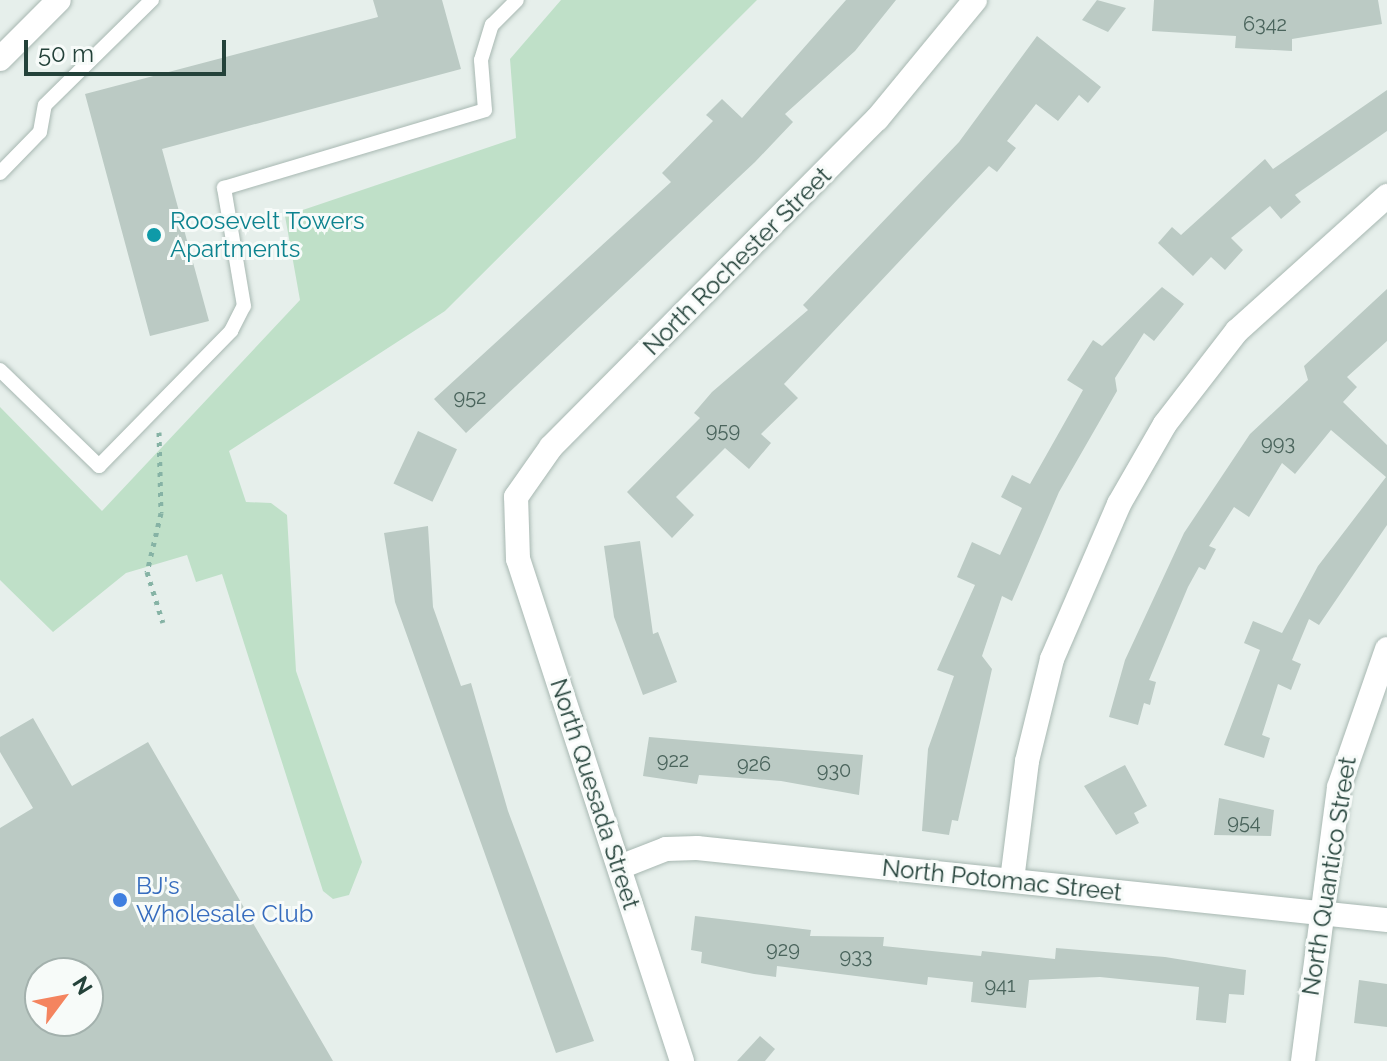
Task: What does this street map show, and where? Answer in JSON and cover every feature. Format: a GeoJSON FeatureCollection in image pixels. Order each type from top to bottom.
{"type":"FeatureCollection","features":[{"type":"Feature","properties":{"kind":"street"},"geometry":{"type":"LineString","coordinates":[[0,59],[59,0]]}},
{"type":"Feature","properties":{"kind":"street","name":"North Rochester Street"},"geometry":{"type":"LineString","coordinates":[[513,527],[520,488],[551,447],[877,119],[975,0]]}},
{"type":"Feature","properties":{"kind":"street"},"geometry":{"type":"LineString","coordinates":[[1012,880],[1027,761],[1052,659],[1119,504],[1165,424],[1237,331],[1387,196]]}},
{"type":"Feature","properties":{"kind":"street","name":"North Quesada Street"},"geometry":{"type":"LineString","coordinates":[[513,527],[682,1061]]}},
{"type":"Feature","properties":{"kind":"street","name":"North Quantico Street"},"geometry":{"type":"LineString","coordinates":[[1303,1061],[1321,914],[1345,764],[1387,649]]}},
{"type":"Feature","properties":{"kind":"street","name":"North Potomac Street"},"geometry":{"type":"LineString","coordinates":[[620,867],[666,849],[697,848],[1387,920]]}},
{"type":"Feature","properties":{"kind":"lane"},"geometry":{"type":"LineString","coordinates":[[0,173],[40,132],[45,105],[152,0]]}},
{"type":"Feature","properties":{"kind":"lane"},"geometry":{"type":"LineString","coordinates":[[0,370],[99,466],[231,331],[244,306],[224,188],[485,110],[481,60],[492,25],[517,0]]}},
{"type":"Feature","properties":{"kind":"path"},"geometry":{"type":"LineString","coordinates":[[159,403],[161,513],[147,572],[163,623]]}},
{"type":"Feature","properties":{"kind":"green space"},"geometry":{"type":"Polygon","coordinates":[[[561,0],[757,0],[445,311],[229,451],[246,502],[271,503],[287,515],[296,671],[362,862],[349,895],[333,899],[323,891],[222,574],[196,582],[187,555],[126,573],[53,632],[0,580],[0,407],[102,511],[300,300],[285,216],[516,138],[510,59],[561,0]]]}},
{"type":"Feature","properties":{"kind":"building","name":"Roosevelt Towers Apartments"},"geometry":{"type":"Polygon","coordinates":[[[373,0],[442,0],[461,69],[162,149],[209,321],[150,336],[85,94],[378,17],[373,0]]]}},
{"type":"Feature","properties":{"kind":"building"},"geometry":{"type":"Polygon","coordinates":[[[846,0],[896,0],[855,51],[785,114],[793,122],[755,162],[466,433],[434,399],[671,182],[662,173],[713,121],[706,115],[722,99],[742,118],[846,0]]]}},
{"type":"Feature","properties":{"kind":"building"},"geometry":{"type":"Polygon","coordinates":[[[1097,0],[1126,8],[1108,32],[1082,20],[1097,0]]]}},
{"type":"Feature","properties":{"kind":"building"},"geometry":{"type":"Polygon","coordinates":[[[1154,0],[1378,0],[1382,24],[1292,39],[1292,51],[1235,48],[1236,36],[1152,31],[1154,0]]]}},
{"type":"Feature","properties":{"kind":"building"},"geometry":{"type":"Polygon","coordinates":[[[1037,36],[1101,87],[1088,103],[1079,95],[1058,121],[1036,104],[1007,141],[1016,148],[997,172],[989,166],[784,384],[798,398],[761,434],[771,443],[749,469],[725,448],[676,497],[694,515],[672,538],[627,492],[700,418],[694,413],[712,392],[808,310],[803,305],[959,142],[1037,36]]]}},
{"type":"Feature","properties":{"kind":"building"},"geometry":{"type":"Polygon","coordinates":[[[1387,90],[1387,131],[1295,195],[1301,202],[1281,219],[1270,206],[1231,238],[1243,250],[1225,270],[1211,257],[1193,276],[1158,243],[1172,227],[1181,235],[1265,159],[1273,169],[1387,90]]]}},
{"type":"Feature","properties":{"kind":"building"},"geometry":{"type":"Polygon","coordinates":[[[1162,287],[1184,304],[1154,341],[1144,333],[1115,378],[1117,391],[1059,492],[1012,601],[1002,596],[982,656],[992,669],[958,821],[952,820],[949,835],[922,831],[928,749],[954,676],[937,670],[975,585],[957,577],[972,542],[1000,555],[1022,508],[1001,497],[1012,475],[1030,484],[1083,390],[1067,380],[1093,340],[1102,346],[1162,287]]]}},
{"type":"Feature","properties":{"kind":"building"},"geometry":{"type":"Polygon","coordinates":[[[1387,289],[1387,341],[1347,377],[1357,387],[1343,402],[1387,445],[1387,525],[1319,625],[1309,619],[1292,660],[1301,664],[1291,690],[1278,684],[1262,735],[1270,738],[1264,758],[1224,745],[1260,650],[1244,643],[1253,621],[1282,633],[1318,566],[1386,477],[1331,430],[1295,474],[1282,463],[1249,517],[1234,507],[1209,546],[1216,549],[1205,570],[1199,567],[1188,587],[1149,680],[1156,682],[1150,705],[1144,703],[1138,725],[1109,717],[1125,660],[1184,533],[1250,434],[1308,380],[1304,366],[1387,289]]]}},
{"type":"Feature","properties":{"kind":"building"},"geometry":{"type":"Polygon","coordinates":[[[418,431],[457,449],[432,502],[393,484],[418,431]]]}},
{"type":"Feature","properties":{"kind":"building"},"geometry":{"type":"Polygon","coordinates":[[[428,526],[433,607],[461,686],[471,683],[508,811],[594,1041],[556,1053],[395,602],[384,533],[428,526]]]}},
{"type":"Feature","properties":{"kind":"building"},"geometry":{"type":"Polygon","coordinates":[[[640,541],[653,634],[658,632],[677,682],[643,695],[614,617],[604,546],[640,541]]]}},
{"type":"Feature","properties":{"kind":"building","name":"BJ's Wholesale Club"},"geometry":{"type":"Polygon","coordinates":[[[33,718],[72,786],[148,742],[333,1061],[0,1061],[0,828],[33,808],[0,752],[0,737],[33,718]]]}},
{"type":"Feature","properties":{"kind":"building"},"geometry":{"type":"Polygon","coordinates":[[[649,737],[863,755],[859,795],[781,781],[699,775],[697,784],[643,776],[649,737]]]}},
{"type":"Feature","properties":{"kind":"building"},"geometry":{"type":"Polygon","coordinates":[[[1125,765],[1147,806],[1134,813],[1139,823],[1116,835],[1084,786],[1125,765]]]}},
{"type":"Feature","properties":{"kind":"building"},"geometry":{"type":"Polygon","coordinates":[[[1219,798],[1274,810],[1271,836],[1214,835],[1219,798]]]}},
{"type":"Feature","properties":{"kind":"building"},"geometry":{"type":"Polygon","coordinates":[[[695,916],[811,930],[810,936],[884,937],[883,946],[981,956],[982,951],[1055,959],[1056,948],[1165,957],[1246,970],[1244,995],[1229,994],[1226,1023],[1196,1020],[1199,987],[1100,977],[1029,980],[1026,1008],[971,1002],[973,982],[928,977],[927,985],[777,966],[776,977],[754,974],[701,963],[702,952],[691,950],[695,916]]]}},
{"type":"Feature","properties":{"kind":"building"},"geometry":{"type":"Polygon","coordinates":[[[1359,980],[1387,984],[1387,1027],[1354,1023],[1359,980]]]}},
{"type":"Feature","properties":{"kind":"building"},"geometry":{"type":"Polygon","coordinates":[[[760,1036],[775,1049],[765,1061],[737,1061],[760,1036]]]}},
{"type":"Feature","properties":{"kind":"place","name":"Roosevelt Towers Apartments"},"geometry":{"type":"Point","coordinates":[154,235]}},
{"type":"Feature","properties":{"kind":"place","name":"BJ's Wholesale Club"},"geometry":{"type":"Point","coordinates":[120,900]}}]}
